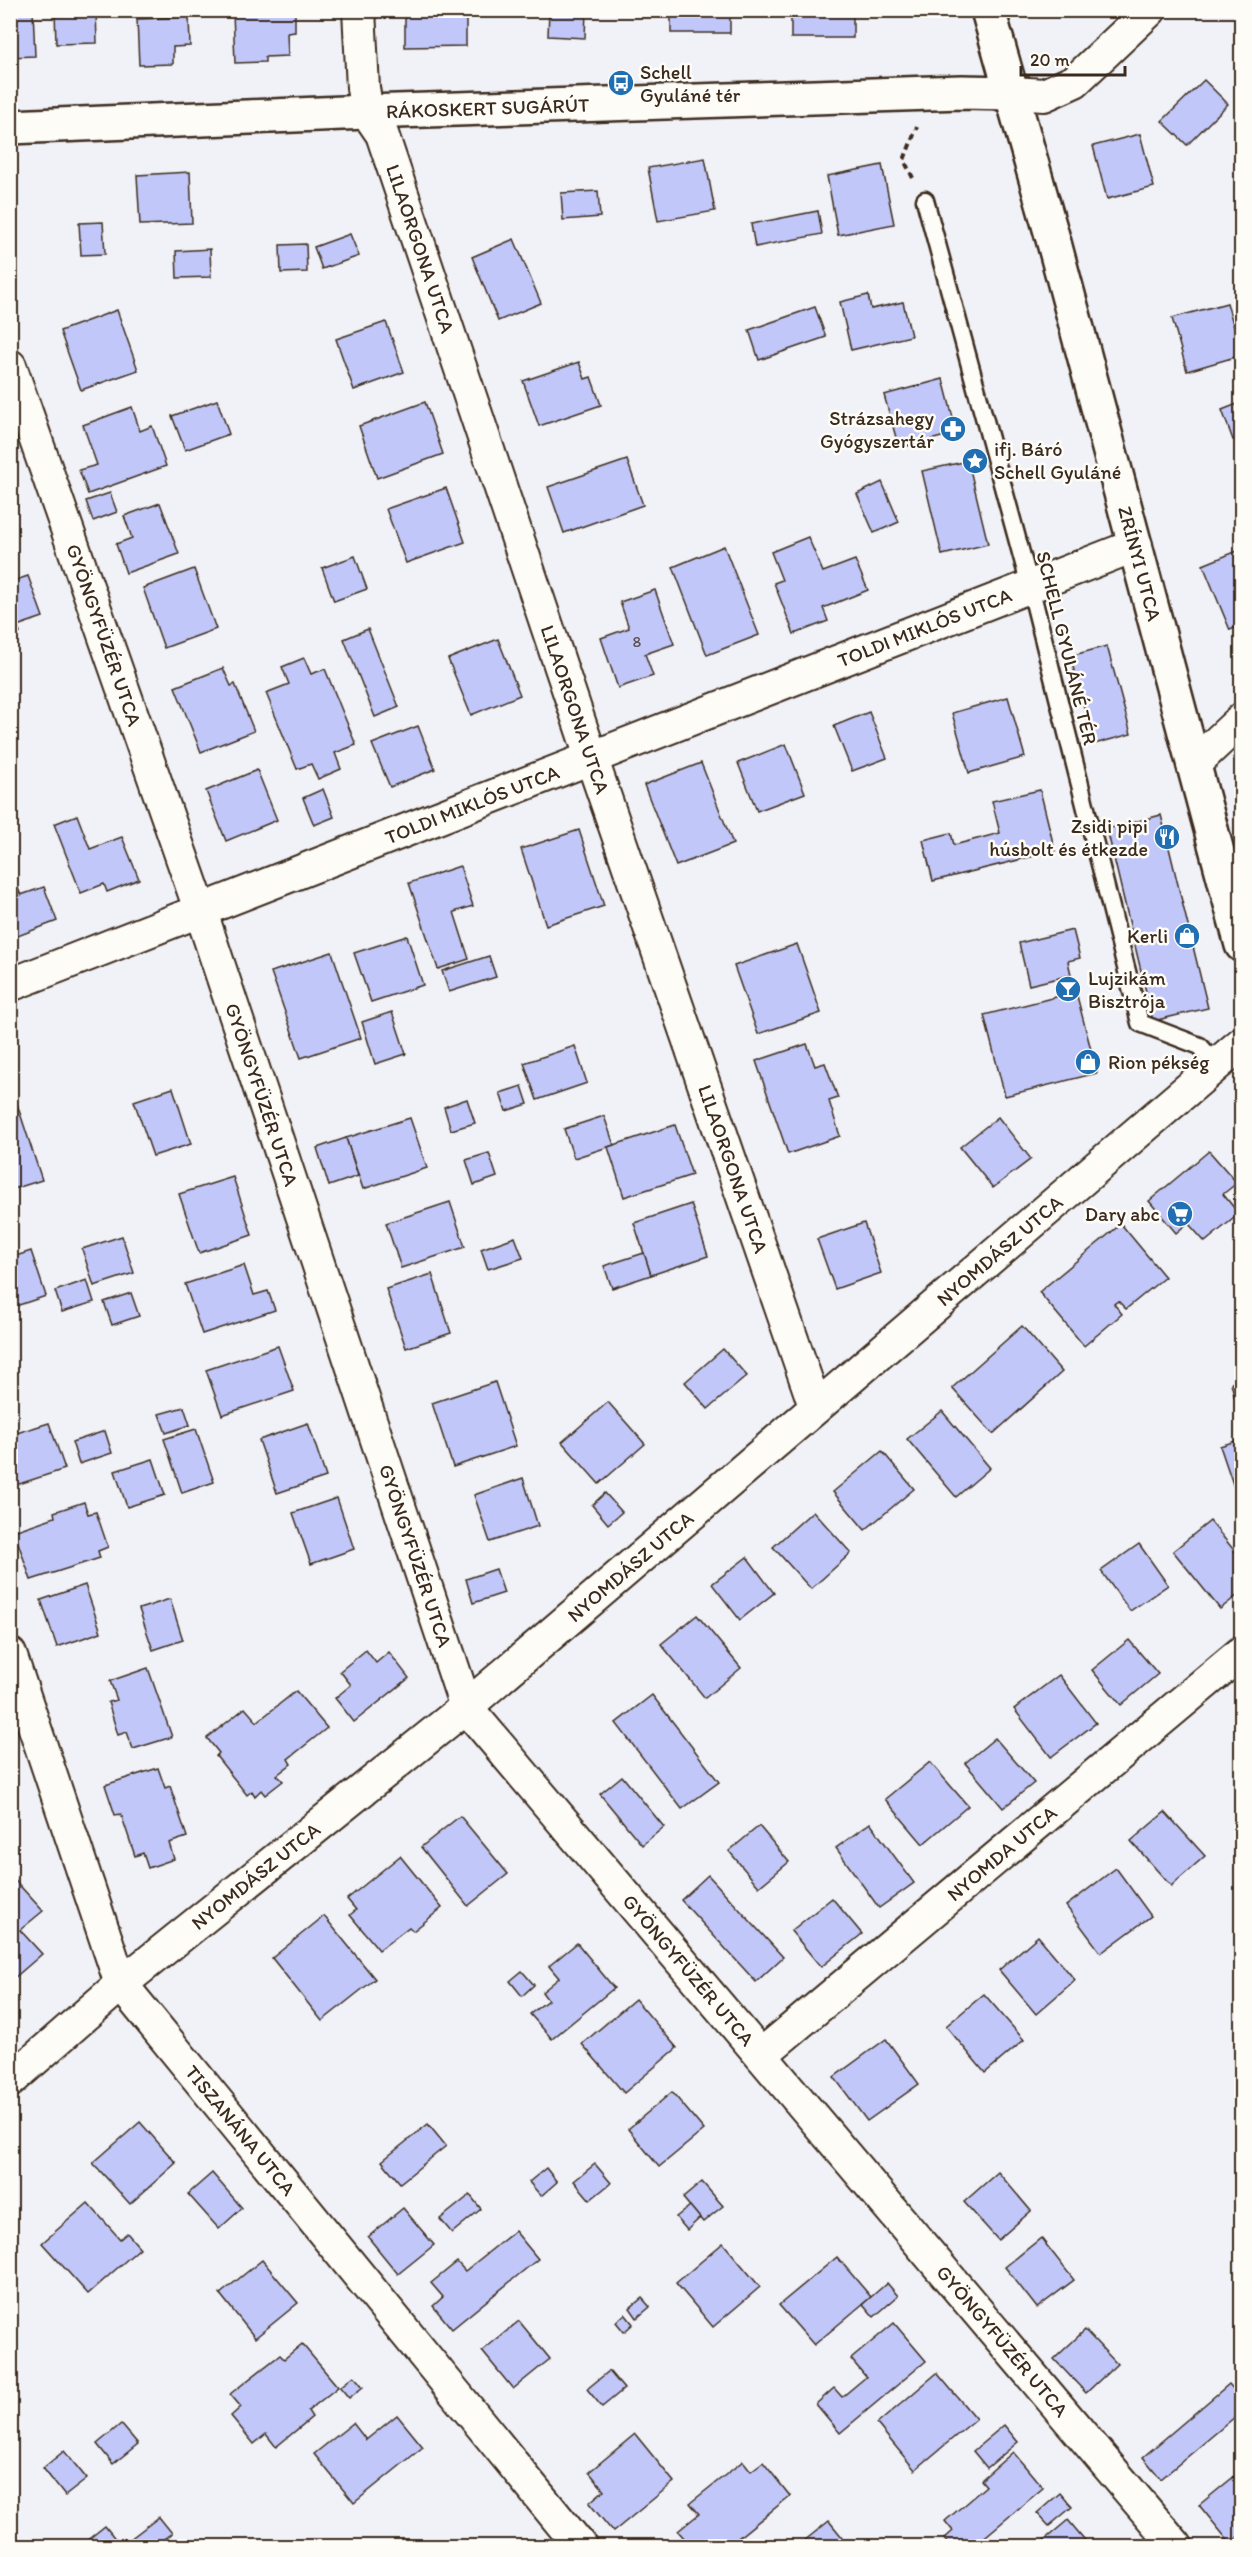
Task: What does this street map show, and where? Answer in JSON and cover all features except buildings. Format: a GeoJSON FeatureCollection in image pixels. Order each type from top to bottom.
{"type":"FeatureCollection","features":[{"type":"Feature","properties":{"kind":"street","name":"LILAORGONA UTCA"},"geometry":{"type":"LineString","coordinates":[[359,10],[363,88],[367,112],[382,134],[591,757],[815,1406]]}},
{"type":"Feature","properties":{"kind":"street","name":"ZRÍNYI UTCA"},"geometry":{"type":"LineString","coordinates":[[988,10],[1136,545],[1242,945]]}},
{"type":"Feature","properties":{"kind":"street","name":"RÁKOSKERT SUGÁRÚT"},"geometry":{"type":"LineString","coordinates":[[10,127],[367,112],[961,92],[1044,95],[1075,81],[1150,10]]}},
{"type":"Feature","properties":{"kind":"street","name":"GYÖNGYFÜZÉR UTCA"},"geometry":{"type":"LineString","coordinates":[[10,366],[201,912],[466,1707],[1176,2547]]}},
{"type":"Feature","properties":{"kind":"street","name":"TOLDI MIKLÓS UTCA"},"geometry":{"type":"LineString","coordinates":[[10,985],[1136,545]]}},
{"type":"Feature","properties":{"kind":"street"},"geometry":{"type":"LineString","coordinates":[[1193,765],[1242,719]]}},
{"type":"Feature","properties":{"kind":"street","name":"NYOMDÁSZ UTCA"},"geometry":{"type":"LineString","coordinates":[[10,2081],[121,1984],[466,1707],[815,1406],[1242,1043]]}},
{"type":"Feature","properties":{"kind":"street","name":"NYOMDA UTCA"},"geometry":{"type":"LineString","coordinates":[[761,2055],[1242,1652]]}},
{"type":"Feature","properties":{"kind":"street","name":"TISZANÁNA UTCA"},"geometry":{"type":"LineString","coordinates":[[10,1654],[121,1984],[580,2547]]}},
{"type":"Feature","properties":{"kind":"lane","name":"SCHELL GYULÁNÉ TÉR"},"geometry":{"type":"LineString","coordinates":[[925,200],[1030,586],[1140,1023],[1200,1046],[1216,1064]]}},
{"type":"Feature","properties":{"kind":"path"},"geometry":{"type":"LineString","coordinates":[[920,121],[904,160],[925,200]]}},
{"type":"Feature","properties":{"kind":"place","name":"Schell Gyuláné tér"},"geometry":{"type":"Point","coordinates":[621,83]}},
{"type":"Feature","properties":{"kind":"place","name":"Strázsahegy Gyógyszertár"},"geometry":{"type":"Point","coordinates":[953,429]}},
{"type":"Feature","properties":{"kind":"place","name":"ifj. Báró Schell Gyuláné"},"geometry":{"type":"Point","coordinates":[975,461]}},
{"type":"Feature","properties":{"kind":"place","name":"Zsidi pipi húsbolt és étkezde"},"geometry":{"type":"Point","coordinates":[1167,837]}},
{"type":"Feature","properties":{"kind":"place","name":"Kerli"},"geometry":{"type":"Point","coordinates":[1187,936]}},
{"type":"Feature","properties":{"kind":"place","name":"Lujzikám Bisztrója"},"geometry":{"type":"Point","coordinates":[1068,989]}},
{"type":"Feature","properties":{"kind":"place","name":"Rion pékség"},"geometry":{"type":"Point","coordinates":[1088,1062]}},
{"type":"Feature","properties":{"kind":"place","name":"Dary abc"},"geometry":{"type":"Point","coordinates":[1180,1214]}}]}
